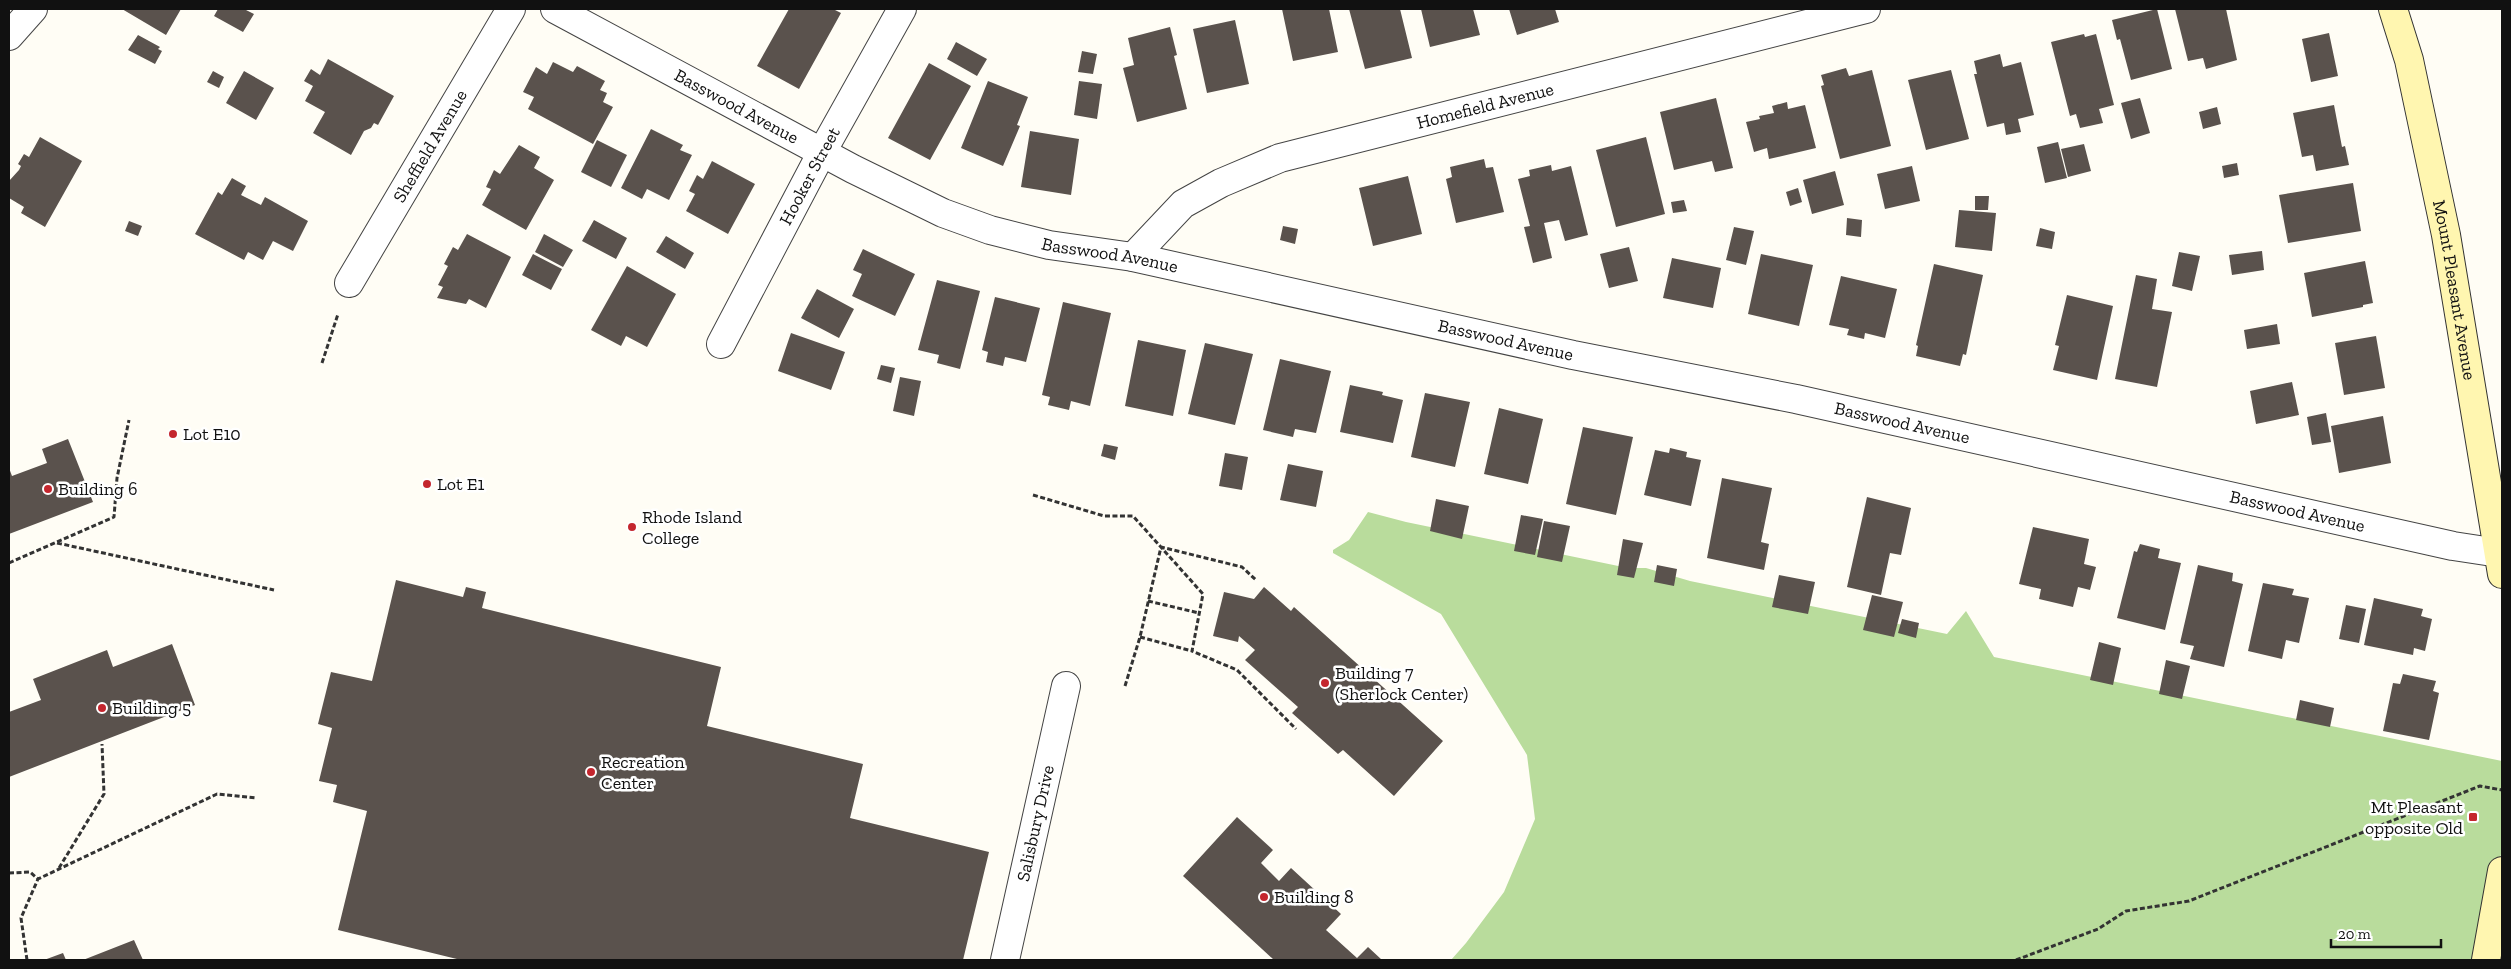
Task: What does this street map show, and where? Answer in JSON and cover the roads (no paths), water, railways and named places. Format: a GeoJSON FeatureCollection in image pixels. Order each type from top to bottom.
{"type":"FeatureCollection","features":[{"type":"Feature","properties":{"kind":"main road","name":"Mount Pleasant Avenue"},"geometry":{"type":"LineString","coordinates":[[2393,9],[2409,60],[2446,235],[2501,564]]}},
{"type":"Feature","properties":{"kind":"main road"},"geometry":{"type":"LineString","coordinates":[[2486,960],[2502,871]]}},
{"type":"Feature","properties":{"kind":"street"},"geometry":{"type":"LineString","coordinates":[[11,25],[33,9]]}},
{"type":"Feature","properties":{"kind":"street","name":"Sheffield Avenue"},"geometry":{"type":"LineString","coordinates":[[349,283],[511,9]]}},
{"type":"Feature","properties":{"kind":"street","name":"Basswood Avenue"},"geometry":{"type":"LineString","coordinates":[[555,9],[822,152],[943,213],[990,230],[1049,245],[1133,257],[1573,355],[1806,402],[2453,546],[2501,564]]}},
{"type":"Feature","properties":{"kind":"street","name":"Hooker Street"},"geometry":{"type":"LineString","coordinates":[[720,344],[822,152],[902,9]]}},
{"type":"Feature","properties":{"kind":"street","name":"Homefield Avenue"},"geometry":{"type":"LineString","coordinates":[[1133,257],[1183,204],[1280,158],[1866,9]]}},
{"type":"Feature","properties":{"kind":"street","name":"Salisbury Drive"},"geometry":{"type":"LineString","coordinates":[[1005,960],[1066,686]]}},
{"type":"Feature","properties":{"kind":"place","name":"Lot E10"},"geometry":{"type":"Point","coordinates":[173,434]}},
{"type":"Feature","properties":{"kind":"place","name":"Lot E1"},"geometry":{"type":"Point","coordinates":[427,484]}},
{"type":"Feature","properties":{"kind":"place","name":"Building 6"},"geometry":{"type":"Point","coordinates":[48,489]}},
{"type":"Feature","properties":{"kind":"place","name":"Rhode Island College"},"geometry":{"type":"Point","coordinates":[632,527]}},
{"type":"Feature","properties":{"kind":"place","name":"Building 7 (Sherlock Center)"},"geometry":{"type":"Point","coordinates":[1325,683]}},
{"type":"Feature","properties":{"kind":"place","name":"Building 5"},"geometry":{"type":"Point","coordinates":[102,708]}},
{"type":"Feature","properties":{"kind":"place","name":"Recreation Center"},"geometry":{"type":"Point","coordinates":[591,772]}},
{"type":"Feature","properties":{"kind":"place","name":"Mt Pleasant opposite Old"},"geometry":{"type":"Point","coordinates":[2473,817]}},
{"type":"Feature","properties":{"kind":"place","name":"Building 8"},"geometry":{"type":"Point","coordinates":[1264,897]}}]}
